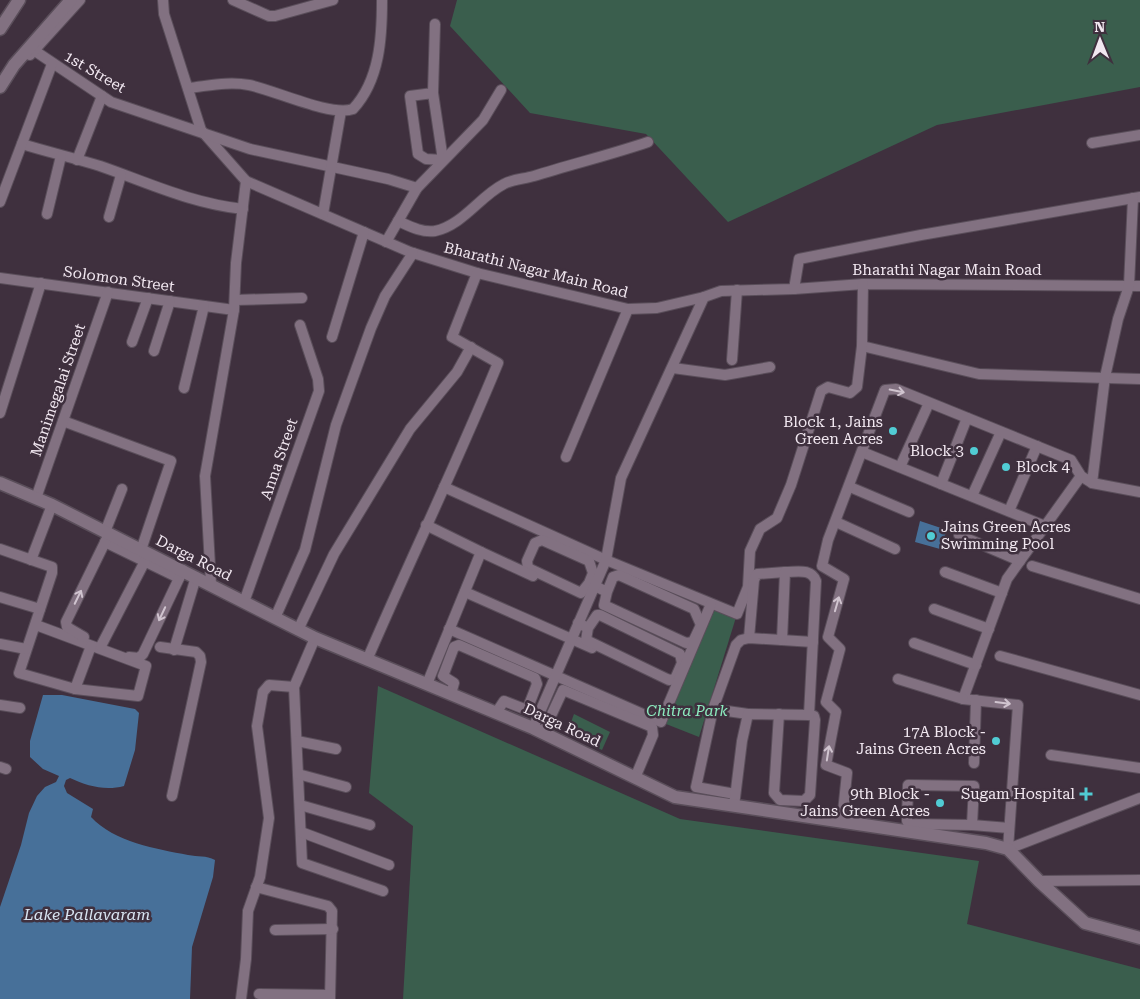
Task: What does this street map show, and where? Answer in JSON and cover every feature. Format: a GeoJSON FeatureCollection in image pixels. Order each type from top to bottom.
{"type":"FeatureCollection","features":[{"type":"Feature","properties":{"kind":"street"},"geometry":{"type":"LineString","coordinates":[[0,29],[19,0]]}},
{"type":"Feature","properties":{"kind":"street"},"geometry":{"type":"LineString","coordinates":[[0,87],[21,58],[71,0]]}},
{"type":"Feature","properties":{"kind":"street"},"geometry":{"type":"LineString","coordinates":[[21,58],[28,57],[35,51],[80,0]]}},
{"type":"Feature","properties":{"kind":"street"},"geometry":{"type":"LineString","coordinates":[[163,0],[164,14],[201,130]]}},
{"type":"Feature","properties":{"kind":"street"},"geometry":{"type":"LineString","coordinates":[[233,0],[269,16],[333,0]]}},
{"type":"Feature","properties":{"kind":"street"},"geometry":{"type":"LineString","coordinates":[[188,88],[228,83],[250,86],[342,111],[353,109],[360,102],[377,64],[382,0]]}},
{"type":"Feature","properties":{"kind":"street"},"geometry":{"type":"LineString","coordinates":[[435,24],[433,93],[442,160]]}},
{"type":"Feature","properties":{"kind":"street","name":"1st Street"},"geometry":{"type":"LineString","coordinates":[[35,51],[111,102],[201,130],[250,149],[417,188]]}},
{"type":"Feature","properties":{"kind":"street"},"geometry":{"type":"LineString","coordinates":[[0,202],[52,64]]}},
{"type":"Feature","properties":{"kind":"street"},"geometry":{"type":"LineString","coordinates":[[386,242],[417,188],[442,160],[483,120],[501,90]]}},
{"type":"Feature","properties":{"kind":"street"},"geometry":{"type":"LineString","coordinates":[[433,93],[410,96],[417,150],[426,159],[442,160]]}},
{"type":"Feature","properties":{"kind":"street"},"geometry":{"type":"LineString","coordinates":[[77,160],[102,96]]}},
{"type":"Feature","properties":{"kind":"street"},"geometry":{"type":"LineString","coordinates":[[323,214],[342,111]]}},
{"type":"Feature","properties":{"kind":"street","name":"Bharathi Nagar Main Road"},"geometry":{"type":"LineString","coordinates":[[201,130],[246,181],[386,242],[413,253],[477,272],[628,309],[657,308],[721,291],[794,289],[863,284],[1140,286]]}},
{"type":"Feature","properties":{"kind":"street"},"geometry":{"type":"LineString","coordinates":[[1092,143],[1140,135]]}},
{"type":"Feature","properties":{"kind":"street"},"geometry":{"type":"LineString","coordinates":[[398,222],[420,230],[434,231],[451,224],[505,183],[614,154],[648,142]]}},
{"type":"Feature","properties":{"kind":"street"},"geometry":{"type":"LineString","coordinates":[[22,144],[77,160],[162,191],[203,203],[242,209]]}},
{"type":"Feature","properties":{"kind":"street"},"geometry":{"type":"LineString","coordinates":[[48,214],[61,156]]}},
{"type":"Feature","properties":{"kind":"street"},"geometry":{"type":"LineString","coordinates":[[110,217],[121,175]]}},
{"type":"Feature","properties":{"kind":"street"},"geometry":{"type":"LineString","coordinates":[[211,584],[205,476],[235,305],[236,263],[246,181]]}},
{"type":"Feature","properties":{"kind":"street"},"geometry":{"type":"LineString","coordinates":[[794,289],[799,259],[922,234],[1137,197],[1129,286],[1118,319],[1106,377],[1092,483]]}},
{"type":"Feature","properties":{"kind":"street"},"geometry":{"type":"LineString","coordinates":[[332,337],[364,232]]}},
{"type":"Feature","properties":{"kind":"street"},"geometry":{"type":"LineString","coordinates":[[275,618],[305,550],[336,425],[370,328],[385,296],[413,253]]}},
{"type":"Feature","properties":{"kind":"street"},"geometry":{"type":"LineString","coordinates":[[367,660],[498,363],[452,337],[477,272]]}},
{"type":"Feature","properties":{"kind":"street","name":"Solomon Street"},"geometry":{"type":"LineString","coordinates":[[0,278],[204,306],[235,305],[302,298]]}},
{"type":"Feature","properties":{"kind":"street"},"geometry":{"type":"LineString","coordinates":[[0,413],[41,283]]}},
{"type":"Feature","properties":{"kind":"street"},"geometry":{"type":"LineString","coordinates":[[444,487],[606,560],[737,614],[748,587],[750,551],[760,529],[777,518],[791,485],[822,391],[828,387],[850,393],[857,387],[862,346],[863,284]]}},
{"type":"Feature","properties":{"kind":"street"},"geometry":{"type":"LineString","coordinates":[[732,360],[736,290]]}},
{"type":"Feature","properties":{"kind":"street","name":"Manimegalai Street"},"geometry":{"type":"LineString","coordinates":[[36,498],[108,292]]}},
{"type":"Feature","properties":{"kind":"street"},"geometry":{"type":"LineString","coordinates":[[538,730],[556,676],[572,639],[583,625],[597,615],[680,654],[682,663],[675,679],[669,680],[586,640],[583,625],[592,584],[593,573],[589,561],[542,540],[535,543],[526,562],[528,568],[581,593],[592,584],[606,560],[621,478],[704,297]]}},
{"type":"Feature","properties":{"kind":"street"},"geometry":{"type":"LineString","coordinates":[[132,342],[148,298]]}},
{"type":"Feature","properties":{"kind":"street"},"geometry":{"type":"LineString","coordinates":[[154,351],[170,301]]}},
{"type":"Feature","properties":{"kind":"street"},"geometry":{"type":"LineString","coordinates":[[184,388],[204,306]]}},
{"type":"Feature","properties":{"kind":"street"},"geometry":{"type":"LineString","coordinates":[[566,456],[628,309]]}},
{"type":"Feature","properties":{"kind":"street","name":"Anna Street"},"geometry":{"type":"LineString","coordinates":[[244,602],[319,391],[318,379],[300,325]]}},
{"type":"Feature","properties":{"kind":"street"},"geometry":{"type":"LineString","coordinates":[[862,346],[979,374],[1140,379]]}},
{"type":"Feature","properties":{"kind":"street"},"geometry":{"type":"LineString","coordinates":[[298,630],[334,554],[410,430],[457,372],[471,347]]}},
{"type":"Feature","properties":{"kind":"street"},"geometry":{"type":"LineString","coordinates":[[673,368],[725,375],[770,367]]}},
{"type":"Feature","properties":{"kind":"street"},"geometry":{"type":"LineString","coordinates":[[842,822],[847,773],[826,765],[836,712],[826,702],[840,649],[828,637],[844,579],[822,566],[828,540],[850,487],[875,412],[885,390],[896,389],[1071,460],[1081,476],[1092,483],[1140,492]]}},
{"type":"Feature","properties":{"kind":"street"},"geometry":{"type":"LineString","coordinates":[[900,467],[929,403]]}},
{"type":"Feature","properties":{"kind":"street"},"geometry":{"type":"LineString","coordinates":[[941,484],[966,418]]}},
{"type":"Feature","properties":{"kind":"street"},"geometry":{"type":"LineString","coordinates":[[63,421],[170,462],[143,556],[75,689]]}},
{"type":"Feature","properties":{"kind":"street"},"geometry":{"type":"LineString","coordinates":[[972,496],[1001,432]]}},
{"type":"Feature","properties":{"kind":"street"},"geometry":{"type":"LineString","coordinates":[[1009,511],[1037,446]]}},
{"type":"Feature","properties":{"kind":"street"},"geometry":{"type":"LineString","coordinates":[[862,452],[1045,526]]}},
{"type":"Feature","properties":{"kind":"street"},"geometry":{"type":"LineString","coordinates":[[963,699],[1007,579],[1081,476]]}},
{"type":"Feature","properties":{"kind":"street","name":"Darga Road"},"geometry":{"type":"LineString","coordinates":[[0,483],[52,505],[143,556],[181,574],[196,577],[211,584],[314,638],[538,730],[675,797],[734,800],[842,822],[986,843],[1008,849]]}},
{"type":"Feature","properties":{"kind":"street"},"geometry":{"type":"LineString","coordinates":[[850,487],[908,512]]}},
{"type":"Feature","properties":{"kind":"street"},"geometry":{"type":"LineString","coordinates":[[0,549],[52,567],[36,625],[19,673],[75,689],[138,696],[146,666],[96,646],[66,628],[66,622],[106,536],[122,489]]}},
{"type":"Feature","properties":{"kind":"street"},"geometry":{"type":"LineString","coordinates":[[31,560],[52,505]]}},
{"type":"Feature","properties":{"kind":"street"},"geometry":{"type":"LineString","coordinates":[[836,522],[895,549]]}},
{"type":"Feature","properties":{"kind":"street"},"geometry":{"type":"LineString","coordinates":[[426,525],[693,650]]}},
{"type":"Feature","properties":{"kind":"street"},"geometry":{"type":"LineString","coordinates":[[959,535],[1020,561]]}},
{"type":"Feature","properties":{"kind":"street"},"geometry":{"type":"LineString","coordinates":[[427,684],[481,552]]}},
{"type":"Feature","properties":{"kind":"street"},"geometry":{"type":"LineString","coordinates":[[1032,566],[1140,599]]}},
{"type":"Feature","properties":{"kind":"street"},"geometry":{"type":"LineString","coordinates":[[749,638],[754,580],[757,574],[762,572],[809,572],[814,575],[816,581],[809,715]]}},
{"type":"Feature","properties":{"kind":"street"},"geometry":{"type":"LineString","coordinates":[[782,640],[785,572]]}},
{"type":"Feature","properties":{"kind":"street"},"geometry":{"type":"LineString","coordinates":[[945,572],[1002,593]]}},
{"type":"Feature","properties":{"kind":"street"},"geometry":{"type":"LineString","coordinates":[[36,625],[133,658],[143,654],[181,574]]}},
{"type":"Feature","properties":{"kind":"street"},"geometry":{"type":"LineString","coordinates":[[619,575],[694,609],[701,625],[693,642],[686,644],[604,606],[607,592],[613,577],[619,575]]}},
{"type":"Feature","properties":{"kind":"street"},"geometry":{"type":"LineString","coordinates":[[174,650],[196,577]]}},
{"type":"Feature","properties":{"kind":"street"},"geometry":{"type":"LineString","coordinates":[[592,584],[607,592]]}},
{"type":"Feature","properties":{"kind":"street"},"geometry":{"type":"LineString","coordinates":[[465,592],[677,686]]}},
{"type":"Feature","properties":{"kind":"street"},"geometry":{"type":"LineString","coordinates":[[0,596],[40,609]]}},
{"type":"Feature","properties":{"kind":"street"},"geometry":{"type":"LineString","coordinates":[[449,629],[661,722],[711,604]]}},
{"type":"Feature","properties":{"kind":"street"},"geometry":{"type":"LineString","coordinates":[[934,609],[989,629]]}},
{"type":"Feature","properties":{"kind":"street"},"geometry":{"type":"LineString","coordinates":[[314,638],[294,687],[302,862],[383,891]]}},
{"type":"Feature","properties":{"kind":"street"},"geometry":{"type":"LineString","coordinates":[[748,714],[734,800],[696,787],[713,709],[736,645],[741,640],[749,638],[813,642]]}},
{"type":"Feature","properties":{"kind":"street"},"geometry":{"type":"LineString","coordinates":[[914,643],[976,665]]}},
{"type":"Feature","properties":{"kind":"street"},"geometry":{"type":"LineString","coordinates":[[0,644],[26,649]]}},
{"type":"Feature","properties":{"kind":"street"},"geometry":{"type":"LineString","coordinates":[[450,694],[454,684],[443,676],[454,647],[459,645],[535,678],[537,684],[527,710],[524,711],[504,701],[496,713]]}},
{"type":"Feature","properties":{"kind":"street"},"geometry":{"type":"LineString","coordinates":[[160,647],[196,652],[201,662],[172,796]]}},
{"type":"Feature","properties":{"kind":"street"},"geometry":{"type":"LineString","coordinates":[[1000,656],[1140,696]]}},
{"type":"Feature","properties":{"kind":"street"},"geometry":{"type":"LineString","coordinates":[[898,679],[963,699],[1018,705],[1008,849],[1039,881],[1085,923],[1140,938]]}},
{"type":"Feature","properties":{"kind":"street"},"geometry":{"type":"LineString","coordinates":[[241,999],[246,959],[248,911],[260,877],[269,818],[257,726],[263,692],[269,685],[294,687]]}},
{"type":"Feature","properties":{"kind":"street"},"geometry":{"type":"LineString","coordinates":[[538,730],[563,690],[652,727],[653,735],[636,778]]}},
{"type":"Feature","properties":{"kind":"street"},"geometry":{"type":"LineString","coordinates":[[974,763],[976,700]]}},
{"type":"Feature","properties":{"kind":"street"},"geometry":{"type":"LineString","coordinates":[[0,705],[20,708]]}},
{"type":"Feature","properties":{"kind":"street"},"geometry":{"type":"LineString","coordinates":[[713,709],[748,714],[779,714],[814,716],[810,795],[804,801],[780,800],[774,793],[779,714]]}},
{"type":"Feature","properties":{"kind":"street"},"geometry":{"type":"LineString","coordinates":[[297,741],[336,749]]}},
{"type":"Feature","properties":{"kind":"street"},"geometry":{"type":"LineString","coordinates":[[1051,755],[1140,768]]}},
{"type":"Feature","properties":{"kind":"street"},"geometry":{"type":"LineString","coordinates":[[298,774],[346,787]]}},
{"type":"Feature","properties":{"kind":"street"},"geometry":{"type":"LineString","coordinates":[[972,825],[974,786],[908,785],[907,821],[909,824],[972,825],[1009,828]]}},
{"type":"Feature","properties":{"kind":"street"},"geometry":{"type":"LineString","coordinates":[[1008,849],[1140,797]]}},
{"type":"Feature","properties":{"kind":"street"},"geometry":{"type":"LineString","coordinates":[[300,805],[370,825]]}},
{"type":"Feature","properties":{"kind":"street"},"geometry":{"type":"LineString","coordinates":[[301,832],[389,865]]}},
{"type":"Feature","properties":{"kind":"street"},"geometry":{"type":"LineString","coordinates":[[1039,881],[1140,880]]}},
{"type":"Feature","properties":{"kind":"street"},"geometry":{"type":"LineString","coordinates":[[256,887],[328,906],[332,911],[333,929],[330,997],[259,994]]}},
{"type":"Feature","properties":{"kind":"street"},"geometry":{"type":"LineString","coordinates":[[276,930],[333,929]]}},
{"type":"Feature","properties":{"kind":"green space"},"geometry":{"type":"Polygon","coordinates":[[[457,0],[1140,0],[1140,87],[937,125],[728,222],[646,134],[530,113],[450,26],[457,0]]]}},
{"type":"Feature","properties":{"kind":"green space","name":"Chitra Park"},"geometry":{"type":"Polygon","coordinates":[[[713,604],[737,614],[699,737],[661,722],[713,604]]]}},
{"type":"Feature","properties":{"kind":"green space"},"geometry":{"type":"Polygon","coordinates":[[[378,686],[680,819],[979,861],[967,924],[1140,969],[1140,999],[403,999],[413,826],[369,793],[378,686]]]}},
{"type":"Feature","properties":{"kind":"green space"},"geometry":{"type":"Polygon","coordinates":[[[574,714],[610,732],[602,750],[567,733],[574,714]]]}},
{"type":"Feature","properties":{"kind":"water","name":"Jains Green Acres Swimming Pool"},"geometry":{"type":"Polygon","coordinates":[[[920,521],[947,530],[940,549],[915,542],[920,521]]]}},
{"type":"Feature","properties":{"kind":"water","name":"Lake Pallavaram"},"geometry":{"type":"Polygon","coordinates":[[[43,695],[62,695],[135,709],[139,713],[135,750],[124,786],[103,788],[70,778],[66,780],[64,786],[67,793],[93,809],[91,817],[100,826],[111,833],[136,843],[215,860],[213,877],[192,947],[190,999],[0,999],[0,907],[21,845],[29,813],[37,796],[45,787],[56,782],[59,776],[43,769],[30,757],[30,741],[43,695]]]}},
{"type":"Feature","properties":{"kind":"place","name":"Block 1, Jains Green Acres"},"geometry":{"type":"Point","coordinates":[893,431]}},
{"type":"Feature","properties":{"kind":"place","name":"Block 3"},"geometry":{"type":"Point","coordinates":[974,451]}},
{"type":"Feature","properties":{"kind":"place","name":"Block 4"},"geometry":{"type":"Point","coordinates":[1006,467]}},
{"type":"Feature","properties":{"kind":"place","name":"Jains Green Acres Swimming Pool"},"geometry":{"type":"Point","coordinates":[931,536]}},
{"type":"Feature","properties":{"kind":"place","name":"17A Block - Jains Green Acres"},"geometry":{"type":"Point","coordinates":[996,741]}},
{"type":"Feature","properties":{"kind":"place","name":"Sugam Hospital"},"geometry":{"type":"Point","coordinates":[1086,794]}},
{"type":"Feature","properties":{"kind":"place","name":"9th Block - Jains Green Acres"},"geometry":{"type":"Point","coordinates":[940,803]}}]}
